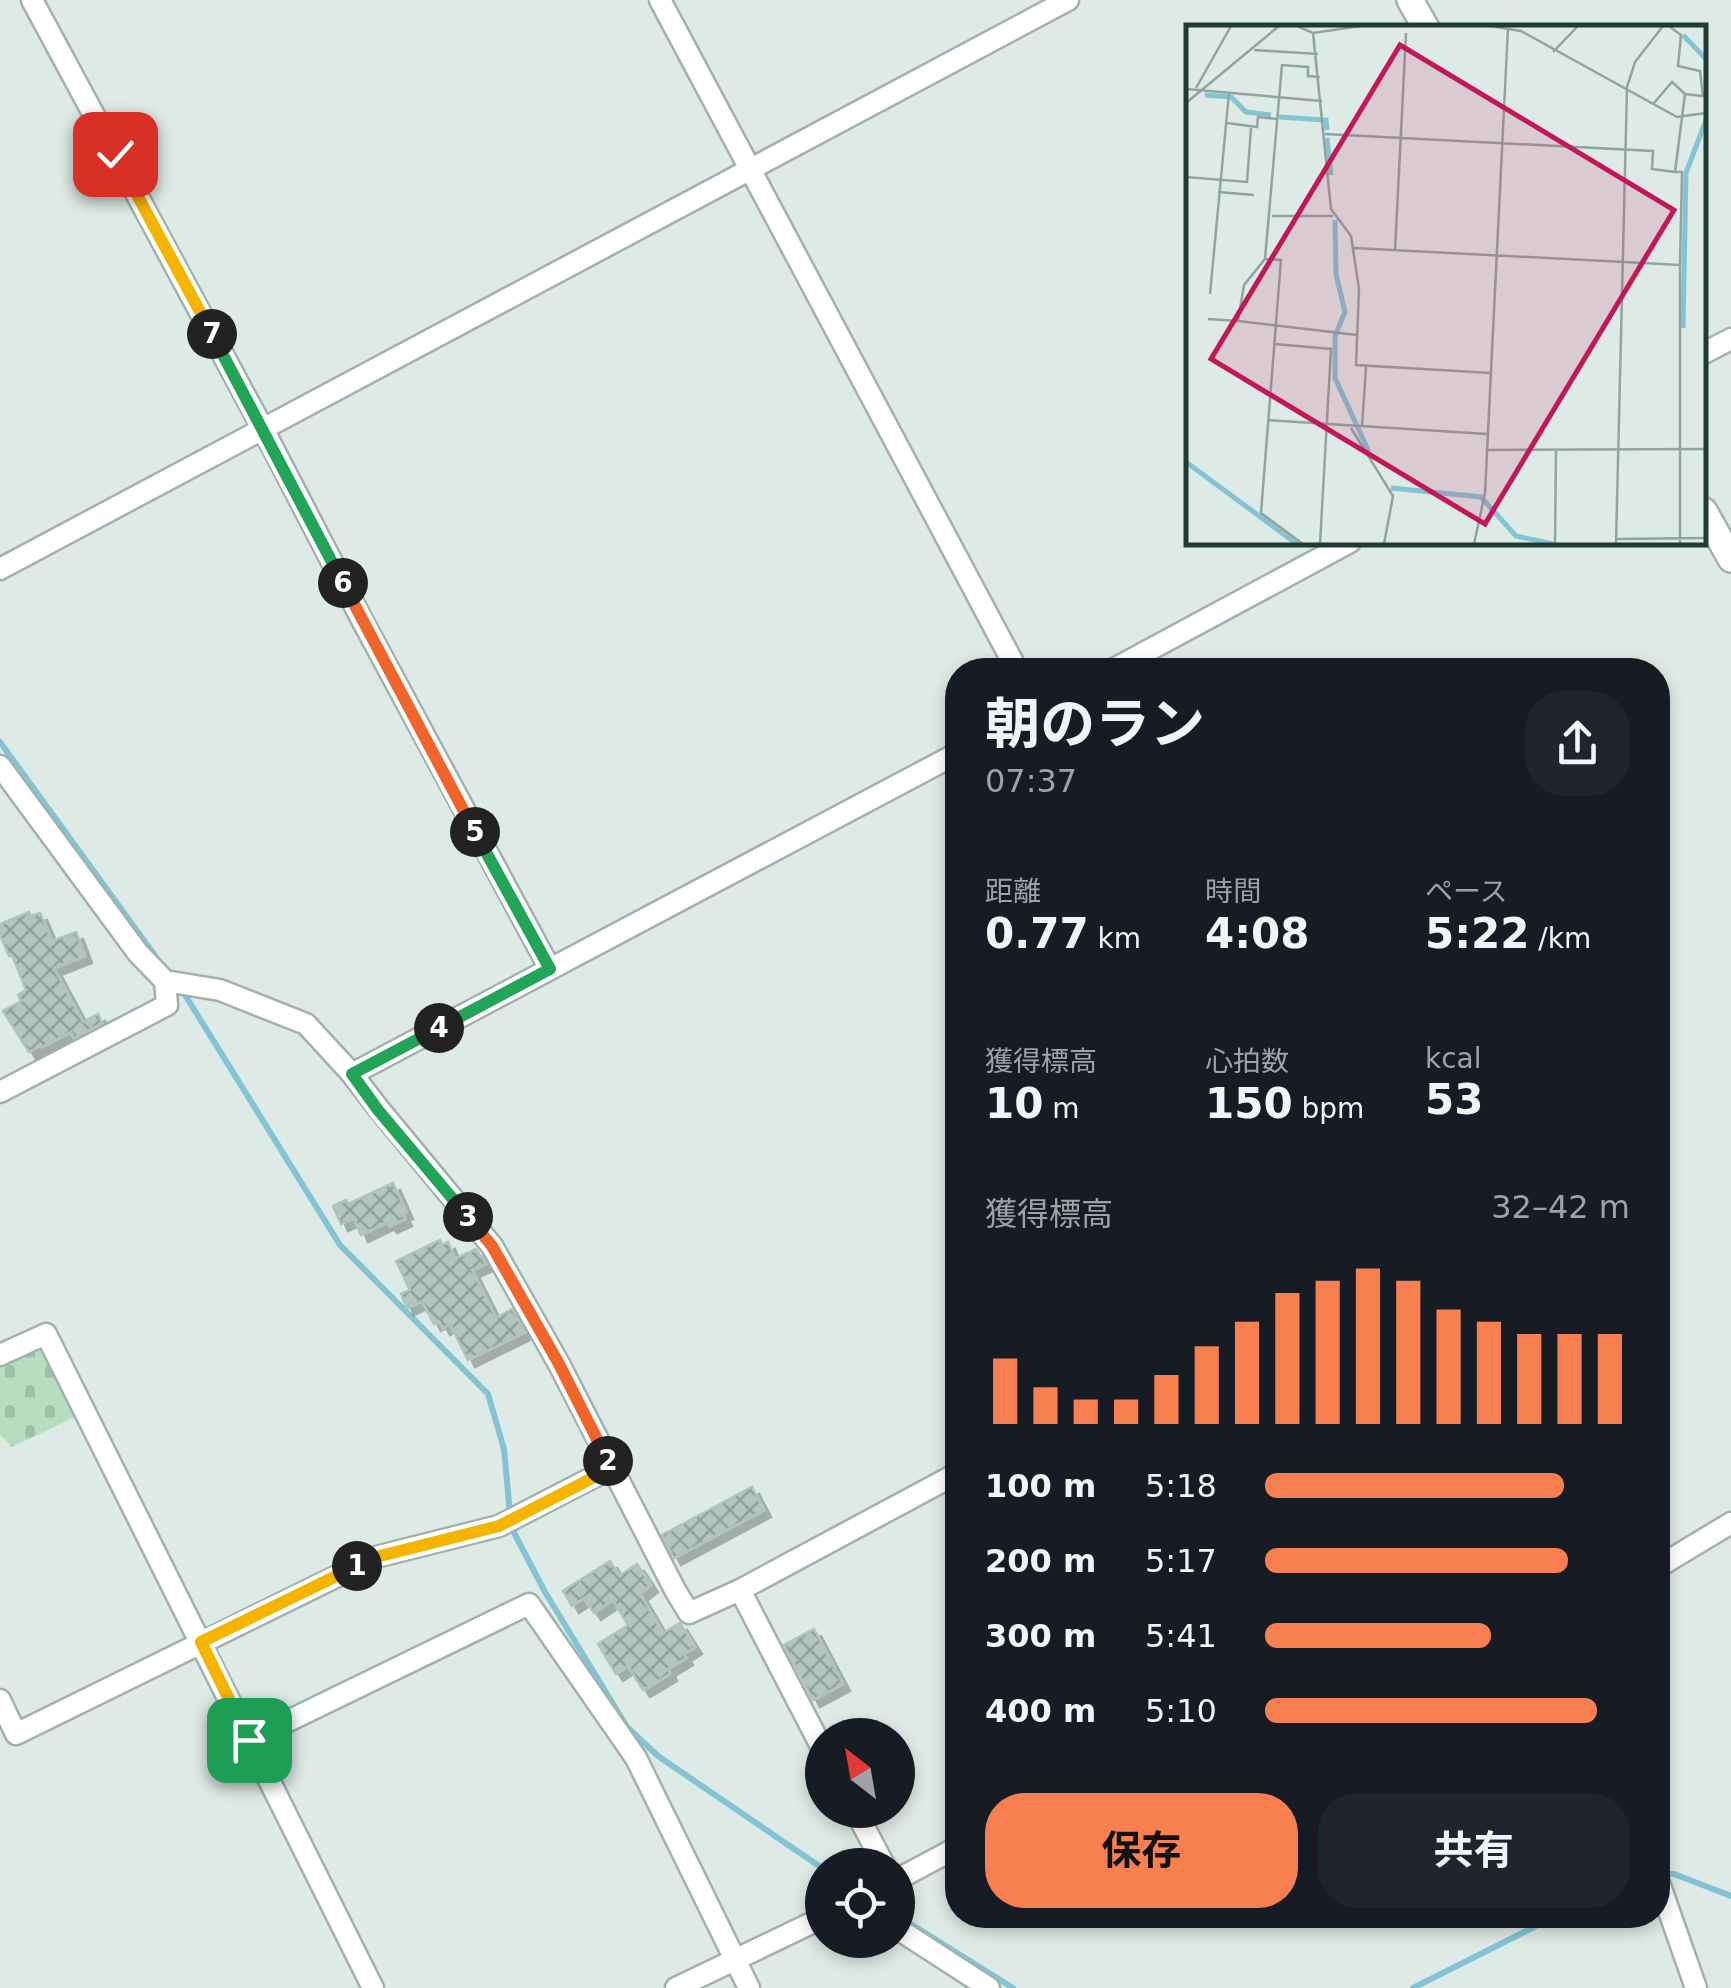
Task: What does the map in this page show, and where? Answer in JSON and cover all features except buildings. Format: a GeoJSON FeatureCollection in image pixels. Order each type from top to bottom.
{"type":"FeatureCollection","features":[{"type":"Feature","properties":{"kind":"street"},"geometry":{"type":"LineString","coordinates":[[32,0],[550,969]]}},
{"type":"Feature","properties":{"kind":"street"},"geometry":{"type":"LineString","coordinates":[[660,0],[1010,658]]}},
{"type":"Feature","properties":{"kind":"street"},"geometry":{"type":"LineString","coordinates":[[0,569],[1068,0]]}},
{"type":"Feature","properties":{"kind":"street"},"geometry":{"type":"LineString","coordinates":[[1410,0],[1424,25]]}},
{"type":"Feature","properties":{"kind":"street"},"geometry":{"type":"LineString","coordinates":[[1706,353],[1731,339]]}},
{"type":"Feature","properties":{"kind":"street"},"geometry":{"type":"LineString","coordinates":[[1706,515],[1731,559]]}},
{"type":"Feature","properties":{"kind":"street"},"geometry":{"type":"LineString","coordinates":[[1134,658],[1344,545]]}},
{"type":"Feature","properties":{"kind":"street"},"geometry":{"type":"LineString","coordinates":[[352,1074],[945,760]]}},
{"type":"Feature","properties":{"kind":"street"},"geometry":{"type":"LineString","coordinates":[[0,766],[138,953],[165,981],[220,990],[306,1024],[352,1074],[492,1246],[690,1612],[740,1590],[945,1480]]}},
{"type":"Feature","properties":{"kind":"street"},"geometry":{"type":"LineString","coordinates":[[0,1092],[167,1006],[165,981]]}},
{"type":"Feature","properties":{"kind":"street"},"geometry":{"type":"LineString","coordinates":[[0,1355],[46,1334],[373,1988]]}},
{"type":"Feature","properties":{"kind":"street"},"geometry":{"type":"LineString","coordinates":[[0,1700],[8,1738],[376,1557],[508,1521],[612,1468]]}},
{"type":"Feature","properties":{"kind":"street"},"geometry":{"type":"LineString","coordinates":[[1670,1560],[1731,1523]]}},
{"type":"Feature","properties":{"kind":"street"},"geometry":{"type":"LineString","coordinates":[[740,1590],[806,1718]]}},
{"type":"Feature","properties":{"kind":"street"},"geometry":{"type":"LineString","coordinates":[[249,1740],[529,1604],[636,1758],[749,1988]]}},
{"type":"Feature","properties":{"kind":"street"},"geometry":{"type":"LineString","coordinates":[[915,1870],[945,1854]]}},
{"type":"Feature","properties":{"kind":"street"},"geometry":{"type":"LineString","coordinates":[[1670,1914],[1696,1988]]}},
{"type":"Feature","properties":{"kind":"street"},"geometry":{"type":"LineString","coordinates":[[676,1988],[805,1926]]}},
{"type":"Feature","properties":{"kind":"street"},"geometry":{"type":"LineString","coordinates":[[915,1940],[989,1988]]}},
{"type":"Feature","properties":{"kind":"green space"},"geometry":{"type":"Polygon","coordinates":[[[40,1345],[77,1416],[12,1447],[0,1435],[0,1365],[40,1345]]]}},
{"type":"Feature","properties":{"kind":"waterway"},"geometry":{"type":"LineString","coordinates":[[0,742],[156,957]]}},
{"type":"Feature","properties":{"kind":"waterway"},"geometry":{"type":"LineString","coordinates":[[182,990],[340,1245],[488,1394],[504,1449],[510,1514]]}},
{"type":"Feature","properties":{"kind":"waterway"},"geometry":{"type":"LineString","coordinates":[[511,1527],[545,1592],[627,1727],[658,1756],[805,1856]]}},
{"type":"Feature","properties":{"kind":"waterway"},"geometry":{"type":"LineString","coordinates":[[1670,1874],[1731,1896]]}},
{"type":"Feature","properties":{"kind":"waterway"},"geometry":{"type":"LineString","coordinates":[[915,1927],[1013,1988]]}},
{"type":"Feature","properties":{"kind":"waterway"},"geometry":{"type":"LineString","coordinates":[[1413,1988],[1532,1928]]}},
{"type":"Feature","properties":{"kind":"route"},"geometry":{"type":"LineString","coordinates":[[115,154],[550,969],[352,1074],[492,1246],[612,1468],[499,1526],[376,1557],[201,1642],[249,1740]]}}]}
